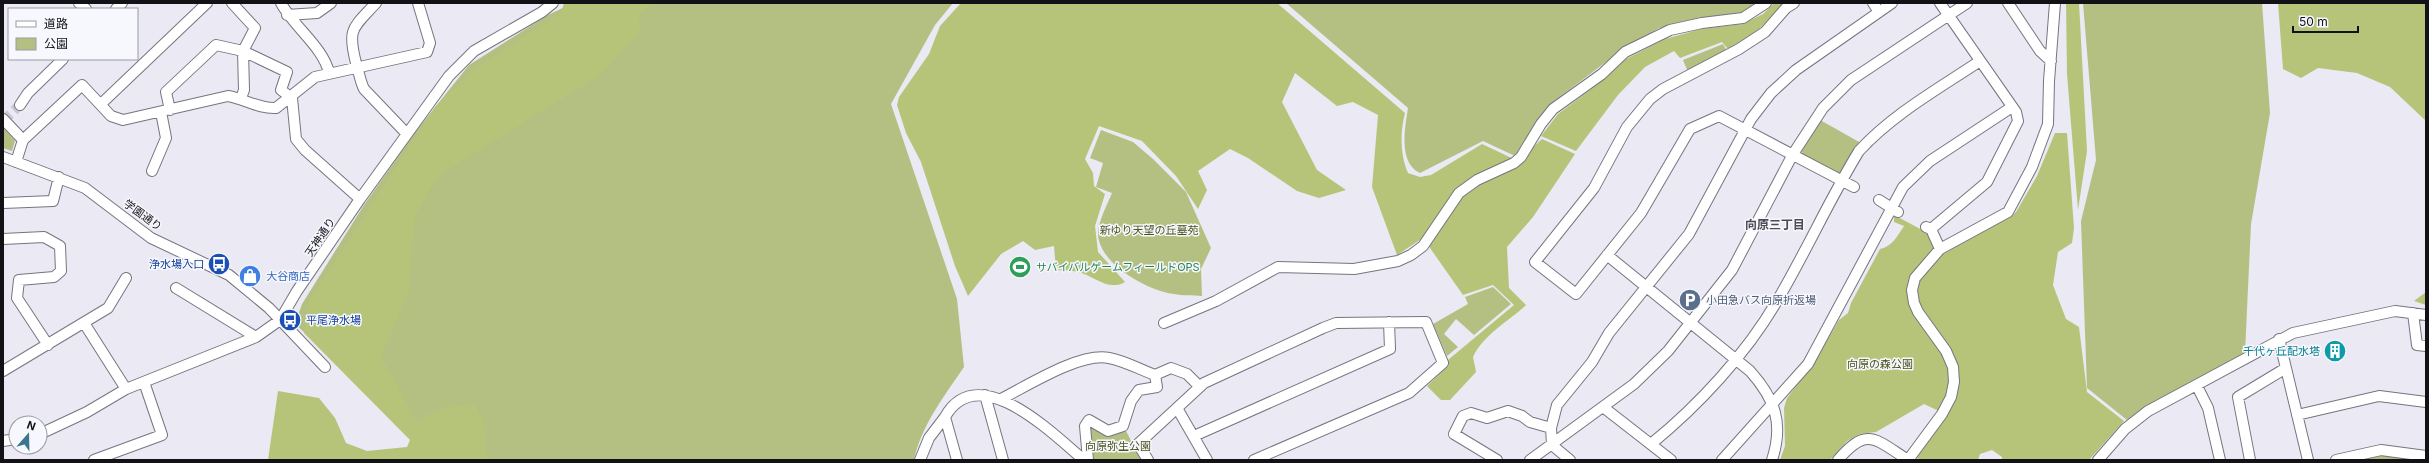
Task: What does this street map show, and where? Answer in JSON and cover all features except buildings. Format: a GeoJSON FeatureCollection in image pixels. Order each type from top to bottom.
{"type":"FeatureCollection","features":[{"type":"Feature","properties":{"kind":"street"},"geometry":{"type":"LineString","coordinates":[[101,104],[207,3]]}},
{"type":"Feature","properties":{"kind":"street"},"geometry":{"type":"LineString","coordinates":[[232,3],[255,28],[243,52],[244,90],[241,98]]}},
{"type":"Feature","properties":{"kind":"street"},"geometry":{"type":"LineString","coordinates":[[281,3],[287,15],[327,62],[329,73]]}},
{"type":"Feature","properties":{"kind":"street"},"geometry":{"type":"LineString","coordinates":[[287,15],[317,13],[331,3]]}},
{"type":"Feature","properties":{"kind":"street"},"geometry":{"type":"LineString","coordinates":[[376,3],[353,29],[351,41],[364,89],[407,134]]}},
{"type":"Feature","properties":{"kind":"street"},"geometry":{"type":"LineString","coordinates":[[16,162],[24,140],[82,85],[111,116],[123,120],[228,96],[241,98],[268,108],[276,108],[292,98],[306,83],[329,73],[427,52],[430,43],[418,3]]}},
{"type":"Feature","properties":{"kind":"street","name":"天神通り"},"geometry":{"type":"LineString","coordinates":[[48,430],[87,412],[126,389],[256,337],[280,320],[297,291],[360,199],[449,76],[474,51],[536,17],[553,3]]}},
{"type":"Feature","properties":{"kind":"street"},"geometry":{"type":"LineString","coordinates":[[1164,323],[1216,301],[1278,267],[1354,269],[1394,262],[1411,255],[1423,246],[1459,193],[1477,180],[1514,163],[1521,157],[1541,124],[1553,109],[1602,74],[1625,52],[1670,30],[1743,18],[1766,3]]}},
{"type":"Feature","properties":{"kind":"street"},"geometry":{"type":"LineString","coordinates":[[1794,3],[1765,32],[1739,49],[1663,89],[1650,99],[1627,127],[1594,188],[1535,262],[1576,294],[1641,213],[1690,129],[1718,116],[1746,129],[1854,187]]}},
{"type":"Feature","properties":{"kind":"street"},"geometry":{"type":"LineString","coordinates":[[1873,3],[1879,12]]}},
{"type":"Feature","properties":{"kind":"street"},"geometry":{"type":"LineString","coordinates":[[1570,460],[1552,445],[1551,428],[1558,405],[1592,362],[1609,333],[1688,234],[1751,119],[1771,93],[1796,70],[1892,3]]}},
{"type":"Feature","properties":{"kind":"street"},"geometry":{"type":"LineString","coordinates":[[1940,3],[2012,107],[2018,121],[1987,182],[1928,228],[1940,249]]}},
{"type":"Feature","properties":{"kind":"street"},"geometry":{"type":"LineString","coordinates":[[1530,460],[1603,407],[1654,366],[1690,324],[1732,270],[1793,154],[1823,108],[1851,80],[1967,3]]}},
{"type":"Feature","properties":{"kind":"street"},"geometry":{"type":"LineString","coordinates":[[2008,3],[2040,51],[2051,61]]}},
{"type":"Feature","properties":{"kind":"street"},"geometry":{"type":"LineString","coordinates":[[1838,460],[1849,446],[1859,440],[1868,438],[1878,441],[1908,460],[1942,414],[1951,397],[1954,382],[1953,367],[1946,351],[1918,312],[1912,290],[1915,278],[1940,249],[2008,212],[2032,167],[2048,124],[2055,3]]}},
{"type":"Feature","properties":{"kind":"street"},"geometry":{"type":"LineString","coordinates":[[152,171],[166,138],[166,92],[216,45],[243,52],[287,72],[281,90],[292,98],[296,139],[305,150],[360,199]]}},
{"type":"Feature","properties":{"kind":"street"},"geometry":{"type":"LineString","coordinates":[[17,103],[62,60]]}},
{"type":"Feature","properties":{"kind":"street"},"geometry":{"type":"LineString","coordinates":[[1651,444],[1703,399],[1758,330],[1777,301],[1859,151],[1877,131],[1980,61]]}},
{"type":"Feature","properties":{"kind":"street"},"geometry":{"type":"LineString","coordinates":[[1722,460],[1808,364],[1894,210],[1903,187],[1920,169],[2012,107]]}},
{"type":"Feature","properties":{"kind":"street"},"geometry":{"type":"LineString","coordinates":[[3,119],[24,140]]}},
{"type":"Feature","properties":{"kind":"street","name":"学園通り"},"geometry":{"type":"LineString","coordinates":[[3,157],[85,188],[151,238],[229,275],[270,308],[325,367]]}},
{"type":"Feature","properties":{"kind":"street"},"geometry":{"type":"LineString","coordinates":[[3,203],[53,201],[59,177]]}},
{"type":"Feature","properties":{"kind":"street"},"geometry":{"type":"LineString","coordinates":[[1879,200],[1894,210]]}},
{"type":"Feature","properties":{"kind":"street"},"geometry":{"type":"LineString","coordinates":[[3,239],[44,237],[60,246],[61,271],[54,277],[19,280],[17,298],[48,345]]}},
{"type":"Feature","properties":{"kind":"street"},"geometry":{"type":"LineString","coordinates":[[1607,256],[1750,371],[1761,384],[1772,403],[1778,423],[1777,442],[1772,460]]}},
{"type":"Feature","properties":{"kind":"street"},"geometry":{"type":"LineString","coordinates":[[3,371],[108,308],[126,278]]}},
{"type":"Feature","properties":{"kind":"street"},"geometry":{"type":"LineString","coordinates":[[176,288],[256,337]]}},
{"type":"Feature","properties":{"kind":"street"},"geometry":{"type":"LineString","coordinates":[[2098,460],[2110,444],[2135,420],[2279,339],[2293,333],[2395,311],[2426,315]]}},
{"type":"Feature","properties":{"kind":"street"},"geometry":{"type":"LineString","coordinates":[[2413,313],[2417,345],[2426,346]]}},
{"type":"Feature","properties":{"kind":"street"},"geometry":{"type":"LineString","coordinates":[[1194,436],[1390,349],[1389,322]]}},
{"type":"Feature","properties":{"kind":"street"},"geometry":{"type":"LineString","coordinates":[[1148,460],[1138,444],[1200,387],[1336,323],[1426,322],[1443,362],[1409,393],[1254,460]]}},
{"type":"Feature","properties":{"kind":"street"},"geometry":{"type":"LineString","coordinates":[[84,323],[126,389]]}},
{"type":"Feature","properties":{"kind":"street"},"geometry":{"type":"LineString","coordinates":[[2279,339],[2308,460]]}},
{"type":"Feature","properties":{"kind":"street"},"geometry":{"type":"LineString","coordinates":[[1001,399],[1078,361],[1108,357],[1155,375],[1171,368],[1187,374],[1200,387]]}},
{"type":"Feature","properties":{"kind":"street"},"geometry":{"type":"LineString","coordinates":[[2250,460],[2238,397],[2286,368]]}},
{"type":"Feature","properties":{"kind":"street"},"geometry":{"type":"LineString","coordinates":[[1088,460],[1085,426],[1089,420],[1108,431],[1123,426],[1131,401],[1139,390],[1157,387],[1155,375]]}},
{"type":"Feature","properties":{"kind":"street"},"geometry":{"type":"LineString","coordinates":[[94,460],[162,435],[144,382]]}},
{"type":"Feature","properties":{"kind":"street"},"geometry":{"type":"LineString","coordinates":[[2197,386],[2208,408],[2220,460]]}},
{"type":"Feature","properties":{"kind":"street"},"geometry":{"type":"LineString","coordinates":[[985,395],[1003,460]]}},
{"type":"Feature","properties":{"kind":"street"},"geometry":{"type":"LineString","coordinates":[[920,460],[929,438],[952,405],[966,398],[985,395],[1001,399],[1028,413],[1084,460]]}},
{"type":"Feature","properties":{"kind":"street"},"geometry":{"type":"LineString","coordinates":[[2297,415],[2379,396],[2426,402]]}},
{"type":"Feature","properties":{"kind":"street"},"geometry":{"type":"LineString","coordinates":[[1603,407],[1671,460]]}},
{"type":"Feature","properties":{"kind":"street"},"geometry":{"type":"LineString","coordinates":[[1177,408],[1207,460]]}},
{"type":"Feature","properties":{"kind":"street"},"geometry":{"type":"LineString","coordinates":[[1497,460],[1454,434],[1463,416],[1471,413],[1487,418],[1508,412],[1522,416],[1530,422],[1551,428]]}},
{"type":"Feature","properties":{"kind":"street"},"geometry":{"type":"LineString","coordinates":[[945,417],[958,460]]}},
{"type":"Feature","properties":{"kind":"street"},"geometry":{"type":"LineString","coordinates":[[2336,460],[2381,450],[2426,456]]}},
{"type":"Feature","properties":{"kind":"green space"},"geometry":{"type":"Polygon","coordinates":[[[564,3],[655,3],[638,13],[640,31],[600,75],[448,169],[431,186],[414,219],[409,291],[381,356],[416,421],[444,408],[475,405],[484,423],[487,460],[268,460],[278,391],[319,398],[335,418],[346,443],[367,451],[407,447],[410,440],[304,333],[309,301],[435,107],[475,69],[561,13],[564,3]]]}},
{"type":"Feature","properties":{"kind":"green space"},"geometry":{"type":"Polygon","coordinates":[[[573,3],[953,3],[935,25],[891,104],[957,299],[964,367],[934,411],[917,447],[914,460],[444,460],[295,324],[302,304],[364,205],[416,131],[469,65],[546,16],[573,3]]]}},
{"type":"Feature","properties":{"kind":"green space"},"geometry":{"type":"Polygon","coordinates":[[[961,3],[1277,3],[1405,113],[1402,128],[1402,151],[1408,173],[1420,177],[1431,175],[1482,144],[1518,161],[1542,139],[1575,154],[1533,217],[1507,247],[1509,288],[1526,305],[1483,342],[1473,357],[1476,372],[1450,400],[1441,400],[1427,386],[1449,365],[1448,360],[1514,305],[1493,285],[1463,295],[1423,238],[1397,255],[1372,187],[1378,115],[1353,102],[1337,106],[1295,73],[1282,102],[1317,170],[1346,190],[1319,198],[1297,191],[1248,158],[1230,149],[1198,171],[1207,190],[1198,209],[1176,176],[1142,141],[1099,126],[1085,159],[1093,173],[1094,186],[1105,194],[1095,226],[1098,252],[1125,282],[1119,285],[1107,284],[1078,272],[1056,270],[1054,246],[1035,250],[1023,241],[1001,254],[968,296],[955,266],[921,162],[906,133],[897,105],[899,97],[929,54],[940,26],[961,3]]]}},
{"type":"Feature","properties":{"kind":"green space"},"geometry":{"type":"Polygon","coordinates":[[[1286,3],[1755,3],[1743,13],[1659,28],[1622,50],[1550,104],[1515,156],[1483,141],[1420,173],[1413,168],[1408,161],[1406,153],[1405,135],[1408,108],[1286,3]]]}},
{"type":"Feature","properties":{"kind":"green space"},"geometry":{"type":"Polygon","coordinates":[[[1774,3],[1784,3],[1759,29],[1728,49],[1722,42],[1680,58],[1674,51],[1645,67],[1618,95],[1576,151],[1541,136],[1558,114],[1606,78],[1626,59],[1665,39],[1701,29],[1743,24],[1763,14],[1774,3]]]}},
{"type":"Feature","properties":{"kind":"green space"},"geometry":{"type":"Polygon","coordinates":[[[2066,3],[2079,3],[2087,151],[2078,210],[2067,74],[2066,3]]]}},
{"type":"Feature","properties":{"kind":"green space"},"geometry":{"type":"Polygon","coordinates":[[[2083,3],[2262,3],[2270,113],[2251,224],[2245,353],[2127,420],[2087,388],[2081,221],[2096,160],[2083,3]]]}},
{"type":"Feature","properties":{"kind":"green space"},"geometry":{"type":"Polygon","coordinates":[[[2278,3],[2426,3],[2426,121],[2390,87],[2357,73],[2318,68],[2301,78],[2283,69],[2278,3]]]}},
{"type":"Feature","properties":{"kind":"green space"},"geometry":{"type":"Polygon","coordinates":[[[1723,44],[1727,51],[1688,72],[1683,60],[1723,44]]]}},
{"type":"Feature","properties":{"kind":"green space"},"geometry":{"type":"Polygon","coordinates":[[[1820,120],[1861,143],[1841,172],[1837,174],[1802,154],[1801,151],[1820,120]]]}},
{"type":"Feature","properties":{"kind":"green space"},"geometry":{"type":"Polygon","coordinates":[[[3,127],[15,141],[12,151],[3,148],[3,127]]]}},
{"type":"Feature","properties":{"kind":"green space","name":"新ゆり天望の丘墓苑"},"geometry":{"type":"Polygon","coordinates":[[[1101,130],[1133,142],[1153,159],[1186,192],[1211,248],[1201,269],[1202,296],[1177,295],[1163,292],[1139,282],[1116,265],[1107,256],[1100,245],[1098,234],[1099,224],[1112,193],[1096,187],[1103,163],[1090,158],[1101,130]]]}},
{"type":"Feature","properties":{"kind":"green space","name":"向原の森公園"},"geometry":{"type":"Polygon","coordinates":[[[2055,133],[2067,133],[2074,228],[2072,243],[2058,252],[2053,285],[2066,319],[2079,327],[2087,392],[2124,421],[2089,460],[2002,460],[2002,457],[1992,450],[1980,454],[1978,460],[1918,460],[1917,457],[1945,418],[1945,414],[1924,404],[1876,432],[1860,434],[1847,441],[1830,460],[1780,460],[1785,446],[1784,408],[1787,398],[1814,363],[1839,320],[1848,313],[1851,303],[1880,249],[1888,246],[1897,237],[1904,226],[1894,222],[1894,215],[1926,232],[1938,256],[1947,252],[1997,221],[2012,216],[2016,212],[2037,176],[2055,133]]]}},
{"type":"Feature","properties":{"kind":"green space"},"geometry":{"type":"Polygon","coordinates":[[[1493,287],[1511,304],[1474,335],[1456,319],[1444,334],[1458,347],[1447,356],[1433,324],[1468,304],[1465,297],[1493,287]]]}},
{"type":"Feature","properties":{"kind":"green space"},"geometry":{"type":"Polygon","coordinates":[[[2426,292],[2426,305],[2414,301],[2426,292]]]}},
{"type":"Feature","properties":{"kind":"green space","name":"向原弥生公園"},"geometry":{"type":"Polygon","coordinates":[[[1092,426],[1106,436],[1125,429],[1141,460],[1094,460],[1088,429],[1092,426]]]}},
{"type":"Feature","properties":{"kind":"green space"},"geometry":{"type":"Polygon","coordinates":[[[2381,454],[2421,460],[2362,460],[2381,454]]]}},
{"type":"Feature","properties":{"kind":"tunnel"},"geometry":{"type":"LineString","coordinates":[[3,121],[20,105]]}},
{"type":"Feature","properties":{"kind":"place","name":"浄水場入口"},"geometry":{"type":"Point","coordinates":[219,264]}},
{"type":"Feature","properties":{"kind":"place","name":"サバイバルゲームフィールドOPS"},"geometry":{"type":"Point","coordinates":[1020,267]}},
{"type":"Feature","properties":{"kind":"place","name":"大谷商店"},"geometry":{"type":"Point","coordinates":[250,276]}},
{"type":"Feature","properties":{"kind":"place","name":"小田急バス向原折返場"},"geometry":{"type":"Point","coordinates":[1690,300]}},
{"type":"Feature","properties":{"kind":"place","name":"平尾浄水場"},"geometry":{"type":"Point","coordinates":[290,320]}},
{"type":"Feature","properties":{"kind":"place","name":"千代ヶ丘配水塔"},"geometry":{"type":"Point","coordinates":[2335,351]}},
{"type":"Feature","properties":{"kind":"district","name":"向原三丁目"},"geometry":{"type":"Point","coordinates":[1775,224]}}]}
